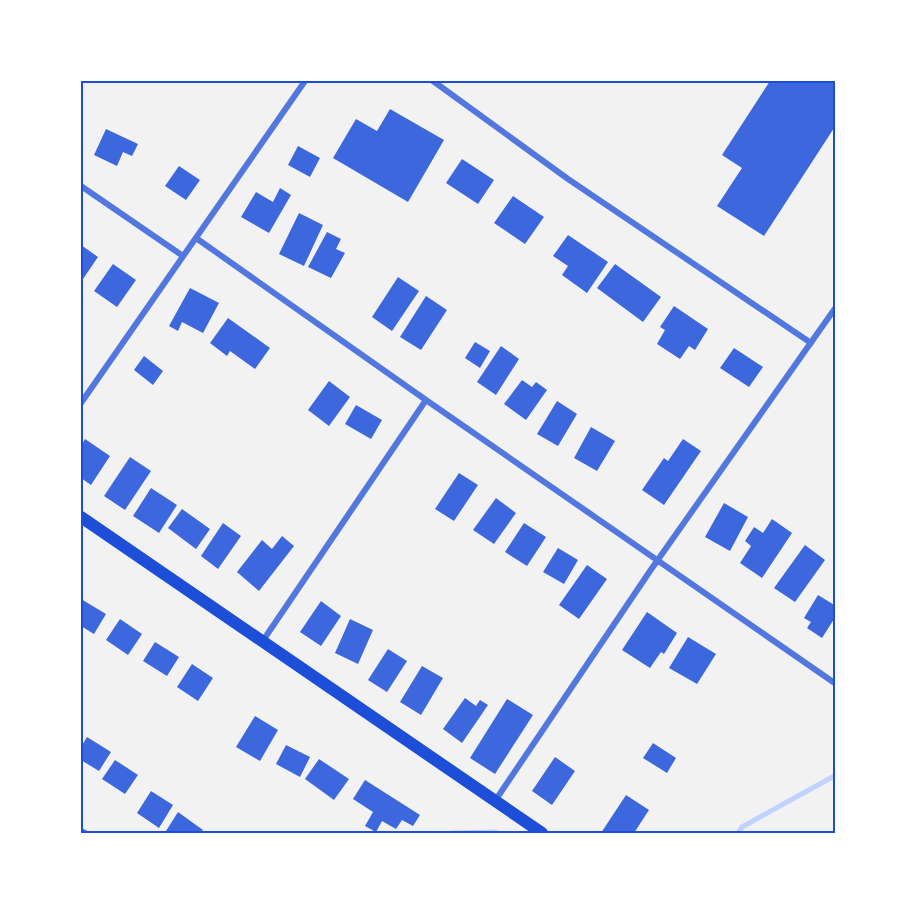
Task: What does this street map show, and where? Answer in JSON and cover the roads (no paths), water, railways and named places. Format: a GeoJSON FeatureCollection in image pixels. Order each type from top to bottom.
{"type":"FeatureCollection","features":[{"type":"Feature","properties":{"kind":"main road"},"geometry":{"type":"LineString","coordinates":[[81,517],[542,833]]}},
{"type":"Feature","properties":{"kind":"street"},"geometry":{"type":"LineString","coordinates":[[81,403],[305,81]]}},
{"type":"Feature","properties":{"kind":"street"},"geometry":{"type":"LineString","coordinates":[[433,81],[568,179],[811,343]]}},
{"type":"Feature","properties":{"kind":"street"},"geometry":{"type":"LineString","coordinates":[[81,186],[183,256]]}},
{"type":"Feature","properties":{"kind":"street"},"geometry":{"type":"LineString","coordinates":[[196,238],[836,684]]}},
{"type":"Feature","properties":{"kind":"street"},"geometry":{"type":"LineString","coordinates":[[495,801],[657,561],[836,307]]}},
{"type":"Feature","properties":{"kind":"street"},"geometry":{"type":"LineString","coordinates":[[262,642],[426,400]]}},
{"type":"Feature","properties":{"kind":"waterway"},"geometry":{"type":"LineString","coordinates":[[738,833],[742,827],[836,775]]}},
{"type":"Feature","properties":{"kind":"waterway"},"geometry":{"type":"LineString","coordinates":[[452,833],[496,832]]}}]}
